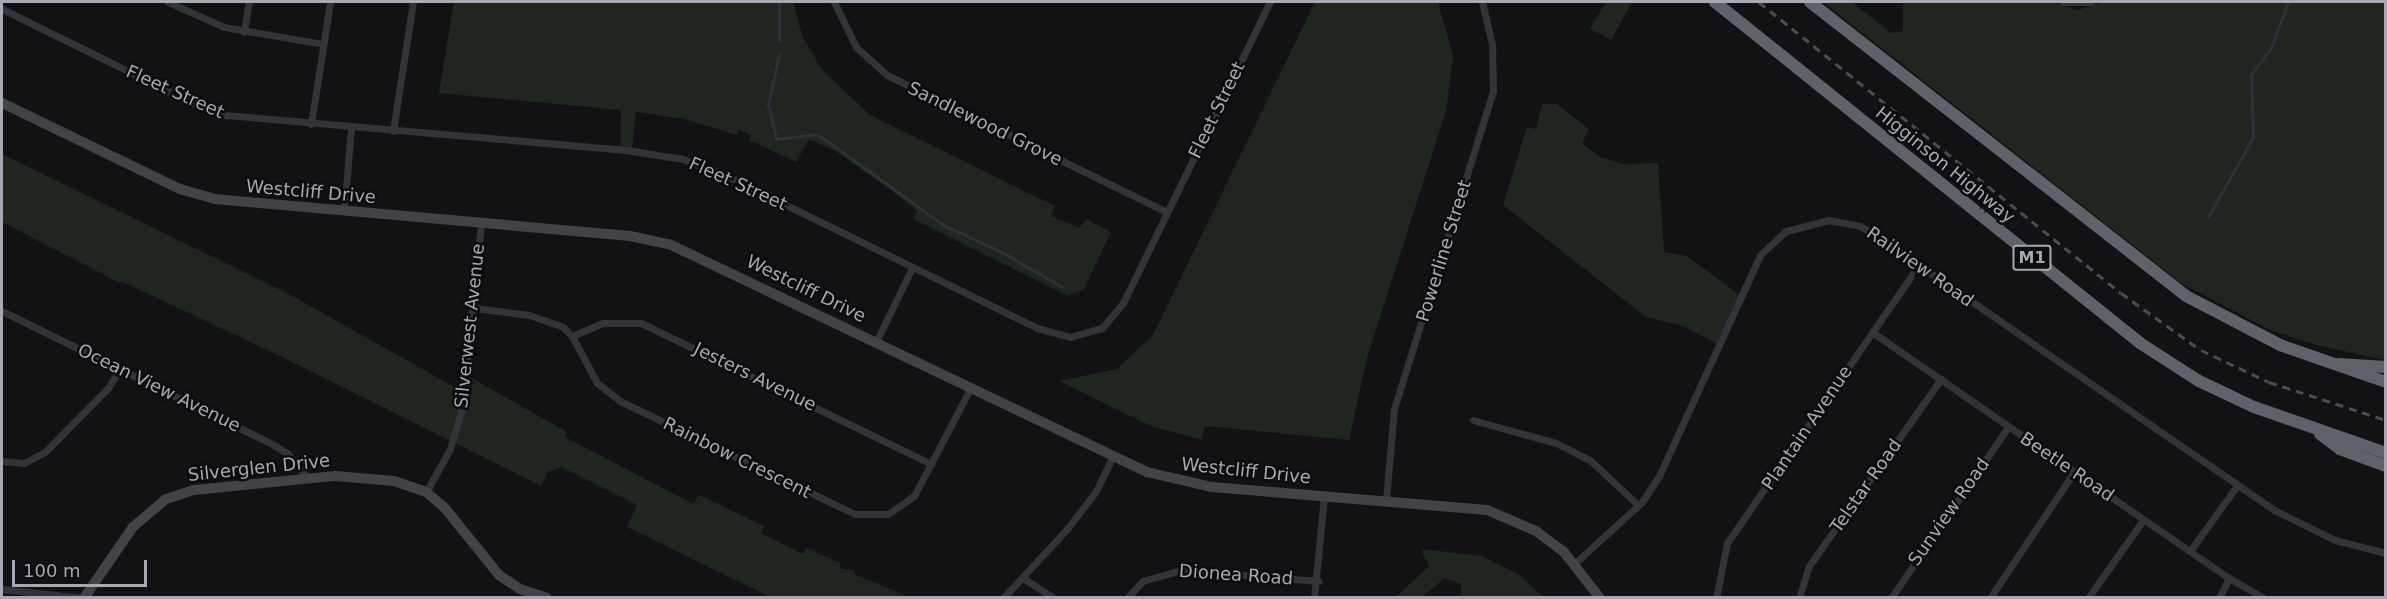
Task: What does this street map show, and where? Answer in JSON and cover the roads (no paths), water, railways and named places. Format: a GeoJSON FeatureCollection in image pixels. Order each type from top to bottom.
{"type":"FeatureCollection","features":[{"type":"Feature","properties":{"kind":"highway","name":"Higginson Highway"},"geometry":{"type":"LineString","coordinates":[[1715,2],[2140,343],[2199,381],[2318,432],[2385,453]]}},
{"type":"Feature","properties":{"kind":"highway"},"geometry":{"type":"LineString","coordinates":[[1810,2],[2186,296],[2258,335],[2331,364],[2385,382]]}},
{"type":"Feature","properties":{"kind":"highway"},"geometry":{"type":"LineString","coordinates":[[2331,364],[2385,367]]}},
{"type":"Feature","properties":{"kind":"highway"},"geometry":{"type":"LineString","coordinates":[[2318,432],[2332,445],[2385,466]]}},
{"type":"Feature","properties":{"kind":"street"},"geometry":{"type":"LineString","coordinates":[[168,2],[224,27],[323,44]]}},
{"type":"Feature","properties":{"kind":"street"},"geometry":{"type":"LineString","coordinates":[[244,32],[249,2]]}},
{"type":"Feature","properties":{"kind":"street"},"geometry":{"type":"LineString","coordinates":[[311,124],[330,2]]}},
{"type":"Feature","properties":{"kind":"street"},"geometry":{"type":"LineString","coordinates":[[393,131],[413,2]]}},
{"type":"Feature","properties":{"kind":"street","name":"Sandlewood Grove"},"geometry":{"type":"LineString","coordinates":[[834,2],[856,47],[886,75],[1167,212]]}},
{"type":"Feature","properties":{"kind":"street","name":"Fleet Street"},"geometry":{"type":"LineString","coordinates":[[2,9],[211,111],[351,128],[626,150],[683,159],[723,174],[1054,335],[1084,335],[1113,317],[1270,2]]}},
{"type":"Feature","properties":{"kind":"street","name":"Powerline Street"},"geometry":{"type":"LineString","coordinates":[[1386,500],[1394,409],[1493,91],[1492,44],[1482,2]]}},
{"type":"Feature","properties":{"kind":"street"},"geometry":{"type":"LineString","coordinates":[[2063,2],[2091,2]]}},
{"type":"Feature","properties":{"kind":"street","name":"Westcliff Drive"},"geometry":{"type":"LineString","coordinates":[[2,104],[198,195],[344,211],[630,236],[669,244],[1112,458],[1148,472],[1212,488],[1386,500],[1487,510],[1536,531],[1575,562],[1600,597]]}},
{"type":"Feature","properties":{"kind":"street"},"geometry":{"type":"LineString","coordinates":[[344,211],[351,128]]}},
{"type":"Feature","properties":{"kind":"street","name":"Railview Road"},"geometry":{"type":"LineString","coordinates":[[1575,562],[1638,505],[1664,467],[1760,255],[1786,231],[1817,220],[1851,223],[1874,234],[2236,487],[2310,530],[2385,553]]}},
{"type":"Feature","properties":{"kind":"street","name":"Silverwest Avenue"},"geometry":{"type":"LineString","coordinates":[[426,492],[458,427],[466,386],[482,224]]}},
{"type":"Feature","properties":{"kind":"street","name":"Plantain Avenue"},"geometry":{"type":"LineString","coordinates":[[1716,597],[1727,543],[1919,266]]}},
{"type":"Feature","properties":{"kind":"street"},"geometry":{"type":"LineString","coordinates":[[876,342],[912,267]]}},
{"type":"Feature","properties":{"kind":"street"},"geometry":{"type":"LineString","coordinates":[[474,308],[529,315],[563,327],[572,336]]}},
{"type":"Feature","properties":{"kind":"street","name":"Ocean View Avenue"},"geometry":{"type":"LineString","coordinates":[[2,310],[273,445],[288,454],[307,477]]}},
{"type":"Feature","properties":{"kind":"street","name":"Jesters Avenue"},"geometry":{"type":"LineString","coordinates":[[572,336],[603,323],[641,323],[932,464]]}},
{"type":"Feature","properties":{"kind":"street","name":"Beetle Road"},"geometry":{"type":"LineString","coordinates":[[1872,333],[2229,579],[2263,597]]}},
{"type":"Feature","properties":{"kind":"street","name":"Rainbow Crescent"},"geometry":{"type":"LineString","coordinates":[[572,336],[597,383],[620,401],[846,511],[869,516],[900,508],[914,496],[970,388]]}},
{"type":"Feature","properties":{"kind":"street"},"geometry":{"type":"LineString","coordinates":[[2,461],[24,463],[45,452],[108,388],[120,369]]}},
{"type":"Feature","properties":{"kind":"street","name":"Telstar Road"},"geometry":{"type":"LineString","coordinates":[[1799,597],[1809,566],[1941,379]]}},
{"type":"Feature","properties":{"kind":"street"},"geometry":{"type":"LineString","coordinates":[[1473,420],[1556,443],[1591,461],[1638,505]]}},
{"type":"Feature","properties":{"kind":"street","name":"Sunview Road"},"geometry":{"type":"LineString","coordinates":[[1891,597],[2007,427]]}},
{"type":"Feature","properties":{"kind":"street"},"geometry":{"type":"LineString","coordinates":[[1003,597],[1023,579],[1090,498],[1112,458]]}},
{"type":"Feature","properties":{"kind":"street"},"geometry":{"type":"LineString","coordinates":[[1990,597],[2074,472]]}},
{"type":"Feature","properties":{"kind":"street","name":"Silverglen Drive"},"geometry":{"type":"LineString","coordinates":[[84,597],[133,527],[166,499],[194,490],[307,477],[372,478],[409,485],[426,492],[444,507],[488,564],[507,582],[526,595],[548,597]]}},
{"type":"Feature","properties":{"kind":"street"},"geometry":{"type":"LineString","coordinates":[[2190,551],[2236,487]]}},
{"type":"Feature","properties":{"kind":"street"},"geometry":{"type":"LineString","coordinates":[[1314,597],[1318,581],[1324,496]]}},
{"type":"Feature","properties":{"kind":"street"},"geometry":{"type":"LineString","coordinates":[[2088,597],[2143,520]]}},
{"type":"Feature","properties":{"kind":"street","name":"Dionea Road"},"geometry":{"type":"LineString","coordinates":[[1127,597],[1143,581],[1181,570],[1318,581]]}},
{"type":"Feature","properties":{"kind":"street"},"geometry":{"type":"LineString","coordinates":[[1023,579],[1054,597]]}},
{"type":"Feature","properties":{"kind":"street"},"geometry":{"type":"LineString","coordinates":[[2219,597],[2229,579]]}},
{"type":"Feature","properties":{"kind":"street"},"geometry":{"type":"LineString","coordinates":[[2,589],[84,597]]}},
{"type":"Feature","properties":{"kind":"waterway"},"geometry":{"type":"LineString","coordinates":[[779,2],[779,41]]}},
{"type":"Feature","properties":{"kind":"waterway"},"geometry":{"type":"LineString","coordinates":[[2208,217],[2253,137],[2251,74],[2270,50],[2288,2]]}},
{"type":"Feature","properties":{"kind":"waterway"},"geometry":{"type":"LineString","coordinates":[[779,54],[768,104],[776,139],[814,134],[823,138],[943,225],[1002,252],[1062,287]]}},
{"type":"Feature","properties":{"kind":"railway"},"geometry":{"type":"LineString","coordinates":[[1759,2],[2121,293],[2201,350],[2269,382],[2386,420]]}}]}
